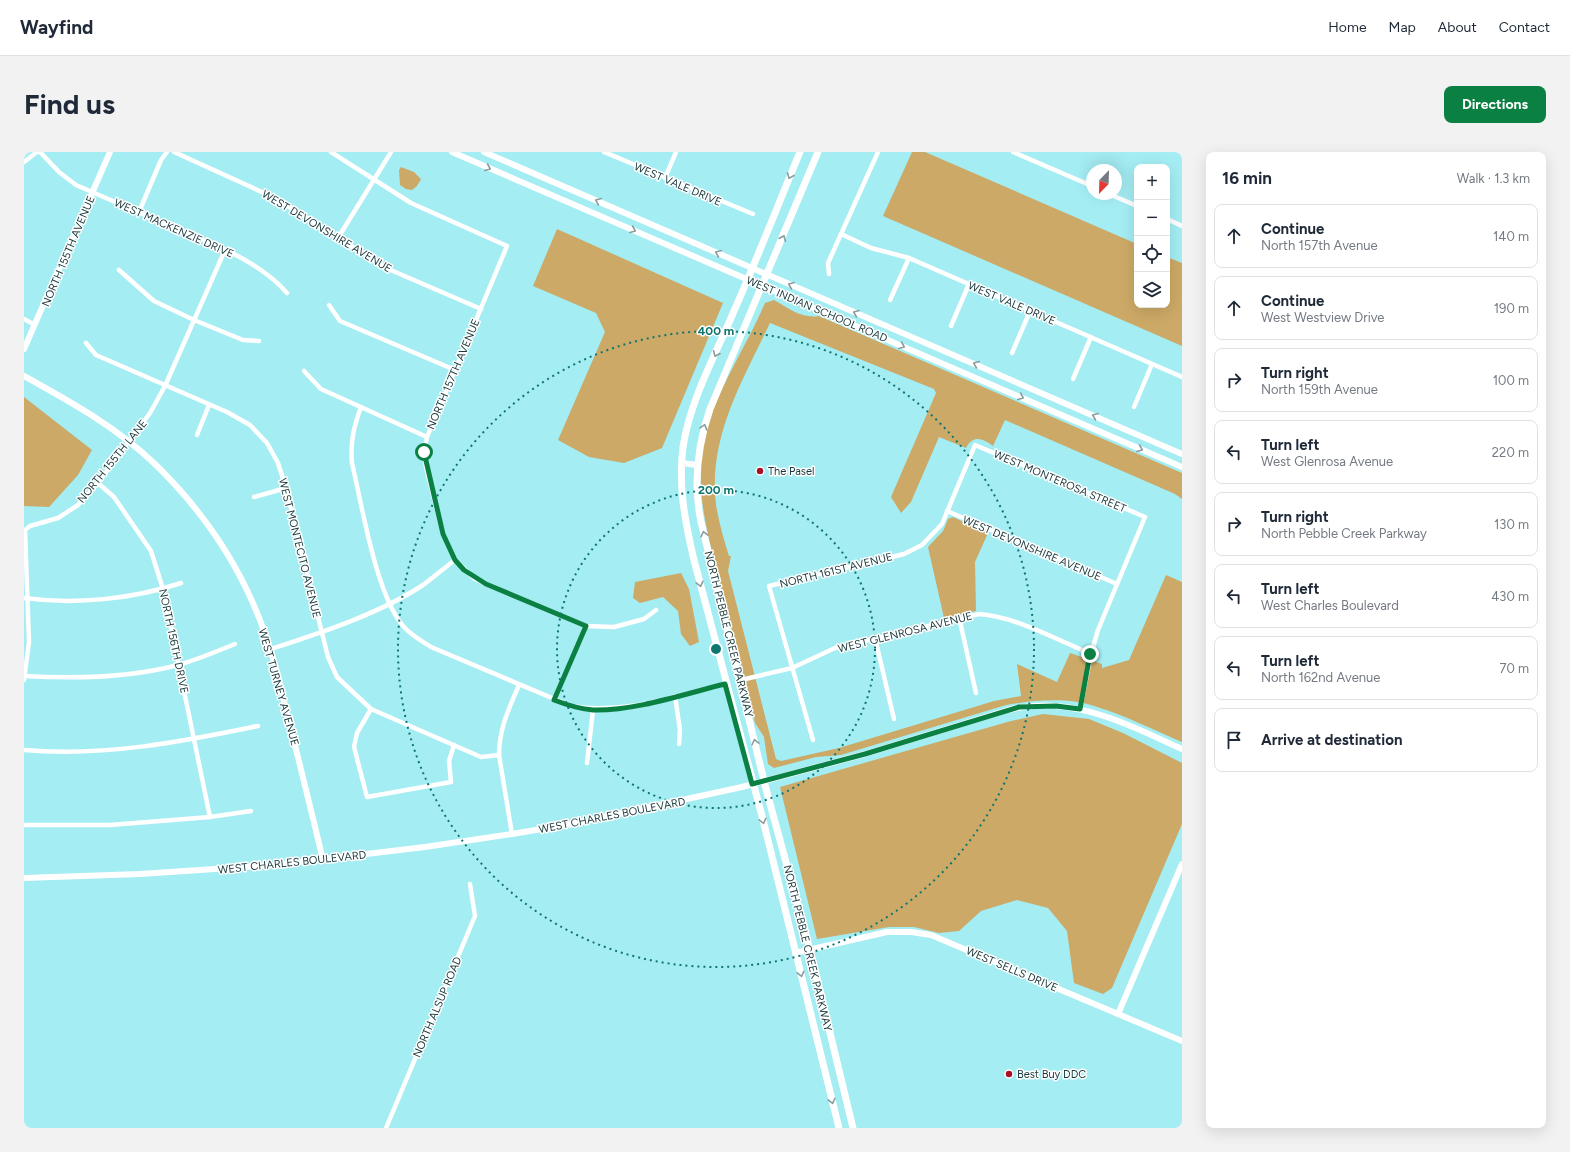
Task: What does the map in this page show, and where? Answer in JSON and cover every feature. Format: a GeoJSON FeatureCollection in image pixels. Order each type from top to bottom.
{"type":"FeatureCollection","features":[{"type":"Feature","properties":{"kind":"main road","name":"NORTH PEBBLE CREEK PARKWAY"},"geometry":{"type":"LineString","coordinates":[[800,152],[754,268],[694,408],[684,441],[682,463],[682,502],[685,523],[725,684],[752,784],[839,1128]]}},
{"type":"Feature","properties":{"kind":"main road","name":"NORTH PEBBLE CREEK PARKWAY"},"geometry":{"type":"LineString","coordinates":[[818,152],[763,286],[710,409],[702,434],[697,465],[697,498],[701,522],[765,780],[810,950],[852,1128]]}},
{"type":"Feature","properties":{"kind":"street"},"geometry":{"type":"LineString","coordinates":[[24,162],[37,152]]}},
{"type":"Feature","properties":{"kind":"street","name":"WEST MACKENZIE DRIVE"},"geometry":{"type":"LineString","coordinates":[[40,152],[67,179],[93,192],[225,250],[252,264],[275,279],[287,293]]}},
{"type":"Feature","properties":{"kind":"street","name":"NORTH 155TH AVENUE"},"geometry":{"type":"LineString","coordinates":[[24,349],[110,152]]}},
{"type":"Feature","properties":{"kind":"street"},"geometry":{"type":"LineString","coordinates":[[139,212],[161,160],[167,152]]}},
{"type":"Feature","properties":{"kind":"street","name":"WEST DEVONSHIRE AVENUE"},"geometry":{"type":"LineString","coordinates":[[174,152],[275,198],[386,268],[481,309]]}},
{"type":"Feature","properties":{"kind":"street"},"geometry":{"type":"LineString","coordinates":[[331,152],[374,180]]}},
{"type":"Feature","properties":{"kind":"street"},"geometry":{"type":"LineString","coordinates":[[338,238],[391,152]]}},
{"type":"Feature","properties":{"kind":"street","name":"WEST INDIAN SCHOOL ROAD"},"geometry":{"type":"LineString","coordinates":[[452,152],[1182,467]]}},
{"type":"Feature","properties":{"kind":"street","name":"WEST INDIAN SCHOOL ROAD"},"geometry":{"type":"LineString","coordinates":[[484,152],[1182,454]]}},
{"type":"Feature","properties":{"kind":"street","name":"WEST VALE DRIVE"},"geometry":{"type":"LineString","coordinates":[[604,152],[753,214]]}},
{"type":"Feature","properties":{"kind":"street"},"geometry":{"type":"LineString","coordinates":[[665,178],[676,152]]}},
{"type":"Feature","properties":{"kind":"street"},"geometry":{"type":"LineString","coordinates":[[829,274],[828,264],[878,152]]}},
{"type":"Feature","properties":{"kind":"street"},"geometry":{"type":"LineString","coordinates":[[1013,152],[1086,183]]}},
{"type":"Feature","properties":{"kind":"street","name":"NORTH 157TH AVENUE"},"geometry":{"type":"LineString","coordinates":[[374,180],[411,203],[507,246],[426,437],[424,452],[426,467],[443,534],[455,560]]}},
{"type":"Feature","properties":{"kind":"street"},"geometry":{"type":"LineString","coordinates":[[1122,200],[1134,205]]}},
{"type":"Feature","properties":{"kind":"street"},"geometry":{"type":"LineString","coordinates":[[1170,220],[1182,226]]}},
{"type":"Feature","properties":{"kind":"street","name":"WEST VALE DRIVE"},"geometry":{"type":"LineString","coordinates":[[841,234],[871,248],[908,258],[1182,377]]}},
{"type":"Feature","properties":{"kind":"street","name":"NORTH 155TH LANE"},"geometry":{"type":"LineString","coordinates":[[24,678],[29,642],[26,599],[25,530],[30,526],[58,518],[78,505],[98,483],[150,413],[165,386],[225,250]]}},
{"type":"Feature","properties":{"kind":"street"},"geometry":{"type":"LineString","coordinates":[[890,300],[908,258]]}},
{"type":"Feature","properties":{"kind":"street"},"geometry":{"type":"LineString","coordinates":[[119,270],[154,301],[194,320],[243,340],[259,341]]}},
{"type":"Feature","properties":{"kind":"street"},"geometry":{"type":"LineString","coordinates":[[951,326],[969,284]]}},
{"type":"Feature","properties":{"kind":"street"},"geometry":{"type":"LineString","coordinates":[[329,306],[340,321],[455,370]]}},
{"type":"Feature","properties":{"kind":"street"},"geometry":{"type":"LineString","coordinates":[[1012,353],[1030,311]]}},
{"type":"Feature","properties":{"kind":"street"},"geometry":{"type":"LineString","coordinates":[[24,319],[35,325]]}},
{"type":"Feature","properties":{"kind":"street"},"geometry":{"type":"LineString","coordinates":[[1073,379],[1091,337]]}},
{"type":"Feature","properties":{"kind":"street","name":"WEST MONTECITO AVENUE"},"geometry":{"type":"LineString","coordinates":[[86,343],[96,355],[209,405],[250,425],[267,443],[278,463],[286,488],[328,657],[337,677],[371,709],[481,757],[499,755]]}},
{"type":"Feature","properties":{"kind":"street"},"geometry":{"type":"LineString","coordinates":[[1134,407],[1152,364]]}},
{"type":"Feature","properties":{"kind":"street"},"geometry":{"type":"LineString","coordinates":[[304,371],[320,389],[426,437]]}},
{"type":"Feature","properties":{"kind":"street","name":"WEST TURNEY AVENUE"},"geometry":{"type":"LineString","coordinates":[[24,376],[87,412],[129,442],[156,465],[176,486],[218,539],[251,598],[271,649],[323,860]]}},
{"type":"Feature","properties":{"kind":"street"},"geometry":{"type":"LineString","coordinates":[[197,435],[209,405]]}},
{"type":"Feature","properties":{"kind":"street"},"geometry":{"type":"LineString","coordinates":[[360,407],[351,437],[352,463],[378,571],[389,603],[404,627],[417,638],[431,647],[554,700],[571,706],[593,710],[630,707],[725,684]]}},
{"type":"Feature","properties":{"kind":"street","name":"NORTH 161ST AVENUE"},"geometry":{"type":"LineString","coordinates":[[813,740],[769,586],[904,554],[922,545],[932,537],[942,524],[975,445]]}},
{"type":"Feature","properties":{"kind":"street","name":"WEST MONTEROSA STREET"},"geometry":{"type":"LineString","coordinates":[[975,445],[1145,518],[1117,584]]}},
{"type":"Feature","properties":{"kind":"street"},"geometry":{"type":"LineString","coordinates":[[682,463],[697,465]]}},
{"type":"Feature","properties":{"kind":"street","name":"NORTH 156TH DRIVE"},"geometry":{"type":"LineString","coordinates":[[98,483],[114,497],[151,551],[163,589],[180,665],[210,817]]}},
{"type":"Feature","properties":{"kind":"street"},"geometry":{"type":"LineString","coordinates":[[254,497],[286,488]]}},
{"type":"Feature","properties":{"kind":"street","name":"WEST DEVONSHIRE AVENUE"},"geometry":{"type":"LineString","coordinates":[[947,511],[1117,584]]}},
{"type":"Feature","properties":{"kind":"street"},"geometry":{"type":"LineString","coordinates":[[271,649],[322,633],[389,603],[423,585],[455,560],[475,578],[586,626],[614,627],[644,619],[656,610]]}},
{"type":"Feature","properties":{"kind":"street"},"geometry":{"type":"LineString","coordinates":[[26,599],[57,601],[114,597],[163,589],[181,583]]}},
{"type":"Feature","properties":{"kind":"street"},"geometry":{"type":"LineString","coordinates":[[1080,709],[1090,654],[1117,584]]}},
{"type":"Feature","properties":{"kind":"street","name":"WEST GLENROSA AVENUE"},"geometry":{"type":"LineString","coordinates":[[741,680],[792,668],[835,648],[959,617],[979,614],[999,617],[1090,654]]}},
{"type":"Feature","properties":{"kind":"street"},"geometry":{"type":"LineString","coordinates":[[959,617],[976,693]]}},
{"type":"Feature","properties":{"kind":"street"},"geometry":{"type":"LineString","coordinates":[[554,700],[586,626]]}},
{"type":"Feature","properties":{"kind":"street"},"geometry":{"type":"LineString","coordinates":[[875,638],[894,719]]}},
{"type":"Feature","properties":{"kind":"street"},"geometry":{"type":"LineString","coordinates":[[24,678],[59,678],[141,673],[180,665],[235,644]]}},
{"type":"Feature","properties":{"kind":"street"},"geometry":{"type":"LineString","coordinates":[[512,834],[499,755],[499,742],[505,719],[519,685]]}},
{"type":"Feature","properties":{"kind":"street"},"geometry":{"type":"LineString","coordinates":[[675,696],[680,730],[679,744]]}},
{"type":"Feature","properties":{"kind":"street","name":"WEST CHARLES BOULEVARD"},"geometry":{"type":"LineString","coordinates":[[24,878],[147,874],[274,865],[425,847],[512,834],[702,796],[752,784],[865,754],[1019,707],[1056,706],[1080,709],[1109,717],[1182,748]]}},
{"type":"Feature","properties":{"kind":"street"},"geometry":{"type":"LineString","coordinates":[[371,709],[357,733],[354,747],[366,797],[451,782],[449,761],[454,745]]}},
{"type":"Feature","properties":{"kind":"street"},"geometry":{"type":"LineString","coordinates":[[587,763],[593,710]]}},
{"type":"Feature","properties":{"kind":"street"},"geometry":{"type":"LineString","coordinates":[[24,750],[124,750],[194,740],[258,726]]}},
{"type":"Feature","properties":{"kind":"street"},"geometry":{"type":"LineString","coordinates":[[24,825],[110,825],[210,817],[251,811]]}},
{"type":"Feature","properties":{"kind":"street"},"geometry":{"type":"LineString","coordinates":[[1118,1014],[1182,864]]}},
{"type":"Feature","properties":{"kind":"street","name":"NORTH ALSUP ROAD"},"geometry":{"type":"LineString","coordinates":[[386,1128],[475,916],[470,884]]}},
{"type":"Feature","properties":{"kind":"street","name":"WEST SELLS DRIVE"},"geometry":{"type":"LineString","coordinates":[[795,953],[887,932],[911,932],[931,935],[1182,1041]]}},
{"type":"Feature","properties":{"kind":"shaded area"},"geometry":{"type":"Polygon","coordinates":[[[912,152],[925,152],[1134,243],[1134,308],[1170,308],[1170,258],[1182,263],[1182,346],[883,216],[912,152]]]}},
{"type":"Feature","properties":{"kind":"shaded area"},"geometry":{"type":"Polygon","coordinates":[[[401,167],[414,172],[421,179],[417,186],[412,190],[406,189],[400,185],[399,170],[401,167]]]}},
{"type":"Feature","properties":{"kind":"shaded area"},"geometry":{"type":"Polygon","coordinates":[[[557,229],[723,303],[662,448],[624,463],[589,457],[558,440],[605,332],[596,313],[533,286],[557,229]]]}},
{"type":"Feature","properties":{"kind":"shaded area"},"geometry":{"type":"Polygon","coordinates":[[[774,300],[801,314],[813,317],[819,316],[1182,473],[1182,499],[1175,494],[1005,420],[993,446],[978,439],[972,441],[966,448],[939,437],[911,502],[901,513],[891,497],[936,393],[934,389],[770,323],[738,389],[722,433],[717,456],[715,480],[716,505],[723,538],[729,556],[731,556],[728,571],[776,759],[781,761],[839,748],[994,701],[1021,696],[1017,664],[1057,682],[1070,653],[1102,664],[1102,668],[1129,660],[1166,575],[1182,582],[1182,742],[1140,723],[1108,711],[1086,704],[1052,700],[1006,705],[841,755],[816,757],[774,768],[768,764],[764,737],[755,723],[708,535],[704,515],[700,476],[705,436],[717,401],[765,303],[774,300]]]}},
{"type":"Feature","properties":{"kind":"shaded area"},"geometry":{"type":"Polygon","coordinates":[[[24,397],[92,450],[78,475],[49,507],[24,506],[24,397]]]}},
{"type":"Feature","properties":{"kind":"shaded area"},"geometry":{"type":"Polygon","coordinates":[[[953,517],[988,533],[975,562],[976,611],[944,618],[928,547],[943,531],[948,519],[953,517]]]}},
{"type":"Feature","properties":{"kind":"shaded area"},"geometry":{"type":"Polygon","coordinates":[[[681,573],[689,589],[699,642],[690,646],[681,634],[678,611],[663,597],[640,603],[633,598],[635,582],[681,573]]]}},
{"type":"Feature","properties":{"kind":"shaded area"},"geometry":{"type":"Polygon","coordinates":[[[1043,714],[1089,719],[1123,733],[1182,763],[1182,824],[1112,988],[1103,994],[1074,983],[1067,931],[1048,908],[1017,900],[981,911],[959,931],[939,933],[914,927],[889,927],[817,939],[780,787],[1011,721],[1043,714]]]}},
{"type":"Feature","properties":{"kind":"place","name":"The Pasel"},"geometry":{"type":"Point","coordinates":[760,471]}},
{"type":"Feature","properties":{"kind":"place","name":"Best Buy DDC"},"geometry":{"type":"Point","coordinates":[1009,1074]}},
{"type":"Feature","properties":{"kind":"route"},"geometry":{"type":"LineString","coordinates":[[424,452],[426,467],[443,534],[455,560],[464,570],[486,584],[586,626],[554,700],[571,706],[593,710],[630,707],[725,684],[752,784],[773,777],[840,762],[1019,707],[1067,706],[1080,709],[1090,654]]}}]}
